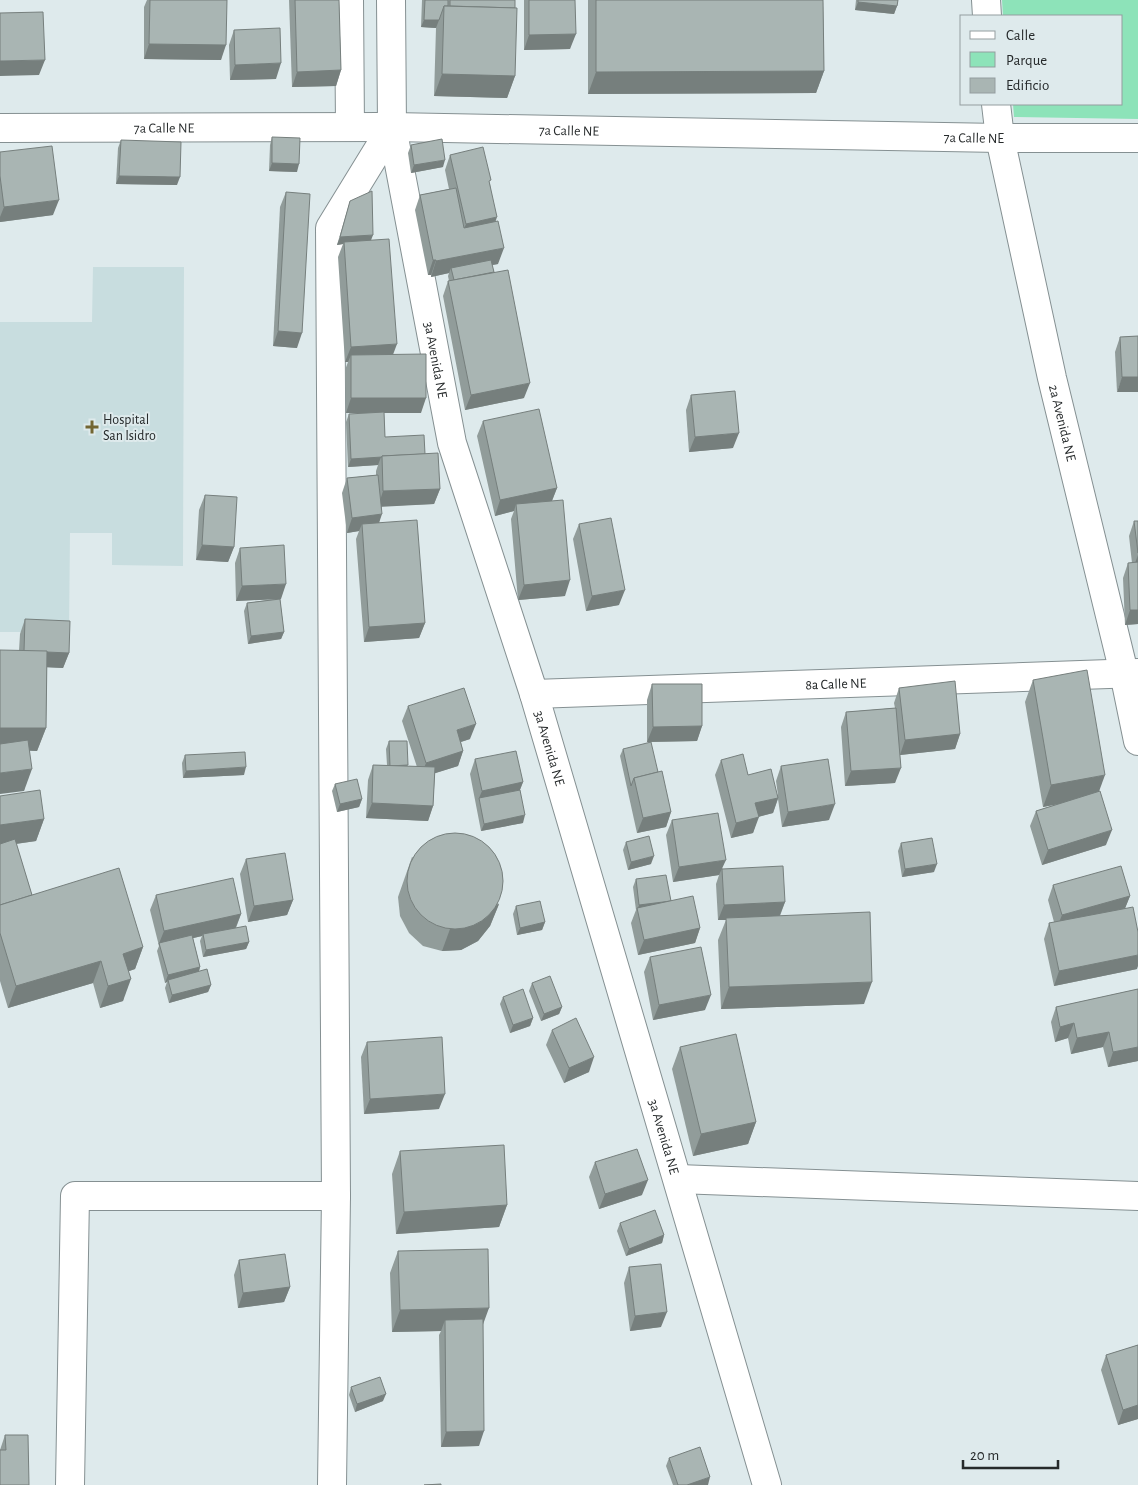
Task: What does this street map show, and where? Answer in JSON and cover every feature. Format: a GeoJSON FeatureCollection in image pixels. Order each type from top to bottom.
{"type":"FeatureCollection","features":[{"type":"Feature","properties":{"kind":"street"},"geometry":{"type":"LineString","coordinates":[[349,0],[350,127]]}},
{"type":"Feature","properties":{"kind":"street","name":"3a Avenida NE"},"geometry":{"type":"LineString","coordinates":[[391,0],[392,127],[452,443],[534,694],[767,1485]]}},
{"type":"Feature","properties":{"kind":"street"},"geometry":{"type":"LineString","coordinates":[[986,0],[987,15]]}},
{"type":"Feature","properties":{"kind":"street","name":"2a Avenida NE"},"geometry":{"type":"LineString","coordinates":[[996,105],[1000,138],[1052,378],[1131,673],[1138,741]]}},
{"type":"Feature","properties":{"kind":"street"},"geometry":{"type":"LineString","coordinates":[[332,1485],[336,1196],[330,228],[392,127]]}},
{"type":"Feature","properties":{"kind":"street","name":"7a Calle NE"},"geometry":{"type":"LineString","coordinates":[[0,128],[392,127],[1000,138],[1138,138]]}},
{"type":"Feature","properties":{"kind":"street","name":"8a Calle NE"},"geometry":{"type":"LineString","coordinates":[[534,694],[1131,673]]}},
{"type":"Feature","properties":{"kind":"street"},"geometry":{"type":"LineString","coordinates":[[678,1179],[1138,1196]]}},
{"type":"Feature","properties":{"kind":"street"},"geometry":{"type":"LineString","coordinates":[[70,1485],[75,1196],[336,1196]]}},
{"type":"Feature","properties":{"kind":"shaded area","name":"Hospital San Isidro"},"geometry":{"type":"Polygon","coordinates":[[[93,267],[184,267],[183,566],[112,565],[112,533],[70,533],[69,632],[0,632],[0,322],[92,322],[93,267]]]}},
{"type":"Feature","properties":{"kind":"green space"},"geometry":{"type":"Polygon","coordinates":[[[1002,0],[1138,0],[1138,119],[1014,117],[1013,105],[1123,105],[1123,15],[1003,15],[1002,0]]]}},
{"type":"Feature","properties":{"kind":"building"},"geometry":{"type":"Polygon","coordinates":[[[150,0],[227,0],[226,45],[149,44],[150,0]]]}},
{"type":"Feature","properties":{"kind":"building"},"geometry":{"type":"Polygon","coordinates":[[[295,0],[339,0],[341,70],[297,72],[295,0]]]}},
{"type":"Feature","properties":{"kind":"building"},"geometry":{"type":"Polygon","coordinates":[[[425,0],[448,0],[448,6],[444,6],[439,20],[424,20],[425,0]]]}},
{"type":"Feature","properties":{"kind":"building"},"geometry":{"type":"Polygon","coordinates":[[[450,0],[515,0],[515,8],[450,6],[450,0]]]}},
{"type":"Feature","properties":{"kind":"building"},"geometry":{"type":"Polygon","coordinates":[[[529,0],[575,0],[576,34],[529,35],[529,0]]]}},
{"type":"Feature","properties":{"kind":"building"},"geometry":{"type":"Polygon","coordinates":[[[596,0],[823,0],[824,71],[596,72],[596,0]]]}},
{"type":"Feature","properties":{"kind":"building"},"geometry":{"type":"Polygon","coordinates":[[[858,0],[898,0],[897,6],[858,2],[858,0]]]}},
{"type":"Feature","properties":{"kind":"building"},"geometry":{"type":"Polygon","coordinates":[[[444,6],[517,8],[515,76],[442,74],[444,6]]]}},
{"type":"Feature","properties":{"kind":"building"},"geometry":{"type":"Polygon","coordinates":[[[43,12],[45,60],[0,61],[0,13],[43,12]]]}},
{"type":"Feature","properties":{"kind":"building"},"geometry":{"type":"Polygon","coordinates":[[[280,28],[281,63],[235,65],[234,30],[280,28]]]}},
{"type":"Feature","properties":{"kind":"building"},"geometry":{"type":"Polygon","coordinates":[[[272,137],[300,138],[299,164],[272,163],[272,137]]]}},
{"type":"Feature","properties":{"kind":"building"},"geometry":{"type":"Polygon","coordinates":[[[442,139],[445,160],[414,165],[411,145],[442,139]]]}},
{"type":"Feature","properties":{"kind":"building"},"geometry":{"type":"Polygon","coordinates":[[[121,140],[181,142],[180,177],[119,176],[121,140]]]}},
{"type":"Feature","properties":{"kind":"building"},"geometry":{"type":"Polygon","coordinates":[[[52,146],[59,200],[4,207],[0,176],[0,152],[52,146]]]}},
{"type":"Feature","properties":{"kind":"building"},"geometry":{"type":"Polygon","coordinates":[[[483,147],[497,217],[466,224],[450,155],[483,147]]]}},
{"type":"Feature","properties":{"kind":"building"},"geometry":{"type":"Polygon","coordinates":[[[456,188],[464,228],[498,221],[504,248],[433,260],[420,195],[456,188]]]}},
{"type":"Feature","properties":{"kind":"building"},"geometry":{"type":"Polygon","coordinates":[[[372,191],[373,235],[340,237],[350,201],[372,191]]]}},
{"type":"Feature","properties":{"kind":"building"},"geometry":{"type":"Polygon","coordinates":[[[286,192],[310,194],[302,333],[278,331],[286,192]]]}},
{"type":"Feature","properties":{"kind":"building"},"geometry":{"type":"Polygon","coordinates":[[[389,239],[397,344],[351,347],[344,242],[389,239]]]}},
{"type":"Feature","properties":{"kind":"building"},"geometry":{"type":"Polygon","coordinates":[[[491,260],[494,272],[454,280],[451,268],[491,260]]]}},
{"type":"Feature","properties":{"kind":"building"},"geometry":{"type":"Polygon","coordinates":[[[508,270],[530,383],[471,395],[448,281],[508,270]]]}},
{"type":"Feature","properties":{"kind":"building"},"geometry":{"type":"Polygon","coordinates":[[[1138,336],[1138,377],[1122,377],[1120,337],[1138,336]]]}},
{"type":"Feature","properties":{"kind":"building"},"geometry":{"type":"Polygon","coordinates":[[[426,354],[426,398],[351,398],[351,355],[426,354]]]}},
{"type":"Feature","properties":{"kind":"building"},"geometry":{"type":"Polygon","coordinates":[[[735,391],[739,433],[695,437],[691,395],[735,391]]]}},
{"type":"Feature","properties":{"kind":"building"},"geometry":{"type":"Polygon","coordinates":[[[539,409],[557,488],[500,500],[483,421],[539,409]]]}},
{"type":"Feature","properties":{"kind":"building"},"geometry":{"type":"Polygon","coordinates":[[[384,412],[385,437],[424,435],[425,454],[351,459],[349,414],[384,412]]]}},
{"type":"Feature","properties":{"kind":"building"},"geometry":{"type":"Polygon","coordinates":[[[438,453],[440,489],[383,491],[382,456],[438,453]]]}},
{"type":"Feature","properties":{"kind":"building"},"geometry":{"type":"Polygon","coordinates":[[[378,475],[382,514],[352,518],[347,478],[378,475]]]}},
{"type":"Feature","properties":{"kind":"building"},"geometry":{"type":"Polygon","coordinates":[[[205,495],[237,497],[234,547],[202,545],[205,495]]]}},
{"type":"Feature","properties":{"kind":"building"},"geometry":{"type":"Polygon","coordinates":[[[563,500],[570,580],[524,585],[516,504],[563,500]]]}},
{"type":"Feature","properties":{"kind":"building"},"geometry":{"type":"Polygon","coordinates":[[[611,518],[625,590],[592,596],[579,524],[611,518]]]}},
{"type":"Feature","properties":{"kind":"building"},"geometry":{"type":"Polygon","coordinates":[[[417,520],[425,623],[369,627],[362,524],[417,520]]]}},
{"type":"Feature","properties":{"kind":"building"},"geometry":{"type":"Polygon","coordinates":[[[1134,521],[1138,521],[1138,553],[1134,521]]]}},
{"type":"Feature","properties":{"kind":"building"},"geometry":{"type":"Polygon","coordinates":[[[284,545],[286,584],[242,586],[240,548],[284,545]]]}},
{"type":"Feature","properties":{"kind":"building"},"geometry":{"type":"Polygon","coordinates":[[[1138,562],[1138,610],[1130,610],[1128,563],[1138,562]]]}},
{"type":"Feature","properties":{"kind":"building"},"geometry":{"type":"Polygon","coordinates":[[[280,599],[284,632],[251,636],[247,603],[280,599]]]}},
{"type":"Feature","properties":{"kind":"building"},"geometry":{"type":"Polygon","coordinates":[[[25,619],[70,621],[69,653],[24,651],[25,619]]]}},
{"type":"Feature","properties":{"kind":"building"},"geometry":{"type":"Polygon","coordinates":[[[0,650],[47,651],[46,728],[0,728],[0,650]]]}},
{"type":"Feature","properties":{"kind":"building"},"geometry":{"type":"Polygon","coordinates":[[[1087,670],[1105,775],[1051,785],[1033,680],[1087,670]]]}},
{"type":"Feature","properties":{"kind":"building"},"geometry":{"type":"Polygon","coordinates":[[[955,681],[960,734],[905,740],[899,688],[955,681]]]}},
{"type":"Feature","properties":{"kind":"building"},"geometry":{"type":"Polygon","coordinates":[[[652,684],[702,684],[702,726],[653,727],[652,684]]]}},
{"type":"Feature","properties":{"kind":"building"},"geometry":{"type":"Polygon","coordinates":[[[464,688],[476,724],[457,730],[463,751],[426,763],[408,706],[464,688]]]}},
{"type":"Feature","properties":{"kind":"building"},"geometry":{"type":"Polygon","coordinates":[[[896,708],[901,768],[851,771],[846,712],[896,708]]]}},
{"type":"Feature","properties":{"kind":"building"},"geometry":{"type":"Polygon","coordinates":[[[28,740],[32,769],[0,773],[0,744],[28,740]]]}},
{"type":"Feature","properties":{"kind":"building"},"geometry":{"type":"Polygon","coordinates":[[[389,741],[407,741],[408,765],[390,766],[389,741]]]}},
{"type":"Feature","properties":{"kind":"building"},"geometry":{"type":"Polygon","coordinates":[[[651,742],[658,772],[634,778],[631,786],[623,749],[651,742]]]}},
{"type":"Feature","properties":{"kind":"building"},"geometry":{"type":"Polygon","coordinates":[[[516,751],[523,782],[482,791],[475,759],[516,751]]]}},
{"type":"Feature","properties":{"kind":"building"},"geometry":{"type":"Polygon","coordinates":[[[245,752],[246,767],[186,771],[185,755],[245,752]]]}},
{"type":"Feature","properties":{"kind":"building"},"geometry":{"type":"Polygon","coordinates":[[[743,754],[748,775],[771,769],[778,798],[755,803],[759,817],[736,823],[721,760],[743,754]]]}},
{"type":"Feature","properties":{"kind":"building"},"geometry":{"type":"Polygon","coordinates":[[[828,759],[835,804],[788,812],[781,766],[828,759]]]}},
{"type":"Feature","properties":{"kind":"building"},"geometry":{"type":"Polygon","coordinates":[[[373,765],[435,767],[433,806],[372,803],[373,765]]]}},
{"type":"Feature","properties":{"kind":"building"},"geometry":{"type":"Polygon","coordinates":[[[662,771],[671,812],[643,818],[634,778],[662,771]]]}},
{"type":"Feature","properties":{"kind":"building"},"geometry":{"type":"Polygon","coordinates":[[[357,779],[362,799],[340,804],[335,784],[357,779]]]}},
{"type":"Feature","properties":{"kind":"building"},"geometry":{"type":"Polygon","coordinates":[[[40,790],[44,819],[0,825],[0,796],[40,790]]]}},
{"type":"Feature","properties":{"kind":"building"},"geometry":{"type":"Polygon","coordinates":[[[520,790],[525,815],[484,824],[479,798],[520,790]]]}},
{"type":"Feature","properties":{"kind":"building"},"geometry":{"type":"Polygon","coordinates":[[[1100,791],[1112,830],[1048,850],[1036,811],[1100,791]]]}},
{"type":"Feature","properties":{"kind":"building"},"geometry":{"type":"Polygon","coordinates":[[[718,813],[726,860],[679,867],[672,820],[718,813]]]}},
{"type":"Feature","properties":{"kind":"building"},"geometry":{"type":"Polygon","coordinates":[[[446,833],[464,833],[482,841],[495,854],[503,872],[500,900],[482,921],[464,929],[446,929],[428,921],[415,908],[407,890],[407,872],[415,854],[428,841],[446,833]]]}},
{"type":"Feature","properties":{"kind":"building"},"geometry":{"type":"Polygon","coordinates":[[[649,836],[654,856],[631,862],[626,842],[649,836]]]}},
{"type":"Feature","properties":{"kind":"building"},"geometry":{"type":"Polygon","coordinates":[[[932,838],[937,864],[905,869],[901,843],[932,838]]]}},
{"type":"Feature","properties":{"kind":"building"},"geometry":{"type":"Polygon","coordinates":[[[15,839],[32,895],[0,905],[0,844],[15,839]]]}},
{"type":"Feature","properties":{"kind":"building"},"geometry":{"type":"Polygon","coordinates":[[[285,853],[293,900],[254,906],[246,859],[285,853]]]}},
{"type":"Feature","properties":{"kind":"building"},"geometry":{"type":"Polygon","coordinates":[[[783,866],[785,902],[724,905],[722,869],[783,866]]]}},
{"type":"Feature","properties":{"kind":"building"},"geometry":{"type":"Polygon","coordinates":[[[1121,866],[1130,896],[1062,915],[1053,885],[1121,866]]]}},
{"type":"Feature","properties":{"kind":"building"},"geometry":{"type":"Polygon","coordinates":[[[119,868],[143,947],[123,954],[131,979],[108,986],[101,961],[16,986],[0,933],[0,905],[119,868]]]}},
{"type":"Feature","properties":{"kind":"building"},"geometry":{"type":"Polygon","coordinates":[[[666,875],[671,901],[639,905],[636,879],[666,875]]]}},
{"type":"Feature","properties":{"kind":"building"},"geometry":{"type":"Polygon","coordinates":[[[233,878],[241,914],[164,931],[156,895],[233,878]]]}},
{"type":"Feature","properties":{"kind":"building"},"geometry":{"type":"Polygon","coordinates":[[[693,896],[700,928],[644,940],[637,908],[693,896]]]}},
{"type":"Feature","properties":{"kind":"building"},"geometry":{"type":"Polygon","coordinates":[[[540,901],[545,922],[520,928],[516,906],[540,901]]]}},
{"type":"Feature","properties":{"kind":"building"},"geometry":{"type":"Polygon","coordinates":[[[1133,907],[1138,932],[1138,955],[1059,971],[1049,923],[1133,907]]]}},
{"type":"Feature","properties":{"kind":"building"},"geometry":{"type":"Polygon","coordinates":[[[870,912],[872,982],[729,987],[726,918],[870,912]]]}},
{"type":"Feature","properties":{"kind":"building"},"geometry":{"type":"Polygon","coordinates":[[[246,926],[249,942],[206,950],[203,934],[246,926]]]}},
{"type":"Feature","properties":{"kind":"building"},"geometry":{"type":"Polygon","coordinates":[[[192,935],[200,967],[168,975],[159,943],[192,935]]]}},
{"type":"Feature","properties":{"kind":"building"},"geometry":{"type":"Polygon","coordinates":[[[701,947],[711,995],[659,1005],[650,957],[701,947]]]}},
{"type":"Feature","properties":{"kind":"building"},"geometry":{"type":"Polygon","coordinates":[[[207,969],[211,985],[172,995],[168,980],[207,969]]]}},
{"type":"Feature","properties":{"kind":"building"},"geometry":{"type":"Polygon","coordinates":[[[550,976],[562,1007],[544,1014],[532,983],[550,976]]]}},
{"type":"Feature","properties":{"kind":"building"},"geometry":{"type":"Polygon","coordinates":[[[523,989],[533,1018],[513,1025],[503,997],[523,989]]]}},
{"type":"Feature","properties":{"kind":"building"},"geometry":{"type":"Polygon","coordinates":[[[1138,989],[1138,1047],[1113,1052],[1109,1032],[1077,1038],[1074,1023],[1060,1027],[1056,1007],[1138,989]]]}},
{"type":"Feature","properties":{"kind":"building"},"geometry":{"type":"Polygon","coordinates":[[[576,1018],[594,1057],[569,1068],[552,1030],[576,1018]]]}},
{"type":"Feature","properties":{"kind":"building"},"geometry":{"type":"Polygon","coordinates":[[[736,1034],[756,1122],[701,1134],[680,1047],[736,1034]]]}},
{"type":"Feature","properties":{"kind":"building"},"geometry":{"type":"Polygon","coordinates":[[[442,1037],[445,1094],[370,1099],[367,1042],[442,1037]]]}},
{"type":"Feature","properties":{"kind":"building"},"geometry":{"type":"Polygon","coordinates":[[[504,1145],[507,1205],[404,1212],[400,1151],[504,1145]]]}},
{"type":"Feature","properties":{"kind":"building"},"geometry":{"type":"Polygon","coordinates":[[[637,1149],[648,1180],[605,1194],[595,1162],[637,1149]]]}},
{"type":"Feature","properties":{"kind":"building"},"geometry":{"type":"Polygon","coordinates":[[[655,1210],[664,1235],[629,1249],[620,1223],[655,1210]]]}},
{"type":"Feature","properties":{"kind":"building"},"geometry":{"type":"Polygon","coordinates":[[[488,1249],[489,1308],[400,1310],[398,1251],[488,1249]]]}},
{"type":"Feature","properties":{"kind":"building"},"geometry":{"type":"Polygon","coordinates":[[[285,1254],[290,1287],[243,1293],[239,1260],[285,1254]]]}},
{"type":"Feature","properties":{"kind":"building"},"geometry":{"type":"Polygon","coordinates":[[[661,1264],[667,1312],[635,1316],[629,1267],[661,1264]]]}},
{"type":"Feature","properties":{"kind":"building"},"geometry":{"type":"Polygon","coordinates":[[[483,1319],[484,1431],[446,1432],[445,1320],[483,1319]]]}},
{"type":"Feature","properties":{"kind":"building"},"geometry":{"type":"Polygon","coordinates":[[[1138,1345],[1138,1405],[1123,1410],[1106,1355],[1138,1345]]]}},
{"type":"Feature","properties":{"kind":"building"},"geometry":{"type":"Polygon","coordinates":[[[380,1377],[386,1394],[357,1404],[351,1387],[380,1377]]]}},
{"type":"Feature","properties":{"kind":"building"},"geometry":{"type":"Polygon","coordinates":[[[5,1435],[28,1435],[29,1485],[0,1485],[0,1450],[6,1450],[5,1435]]]}},
{"type":"Feature","properties":{"kind":"building"},"geometry":{"type":"Polygon","coordinates":[[[700,1447],[710,1477],[687,1485],[678,1485],[669,1458],[700,1447]]]}},
{"type":"Feature","properties":{"kind":"place","name":"Hospital San Isidro"},"geometry":{"type":"Point","coordinates":[92,427]}}]}
